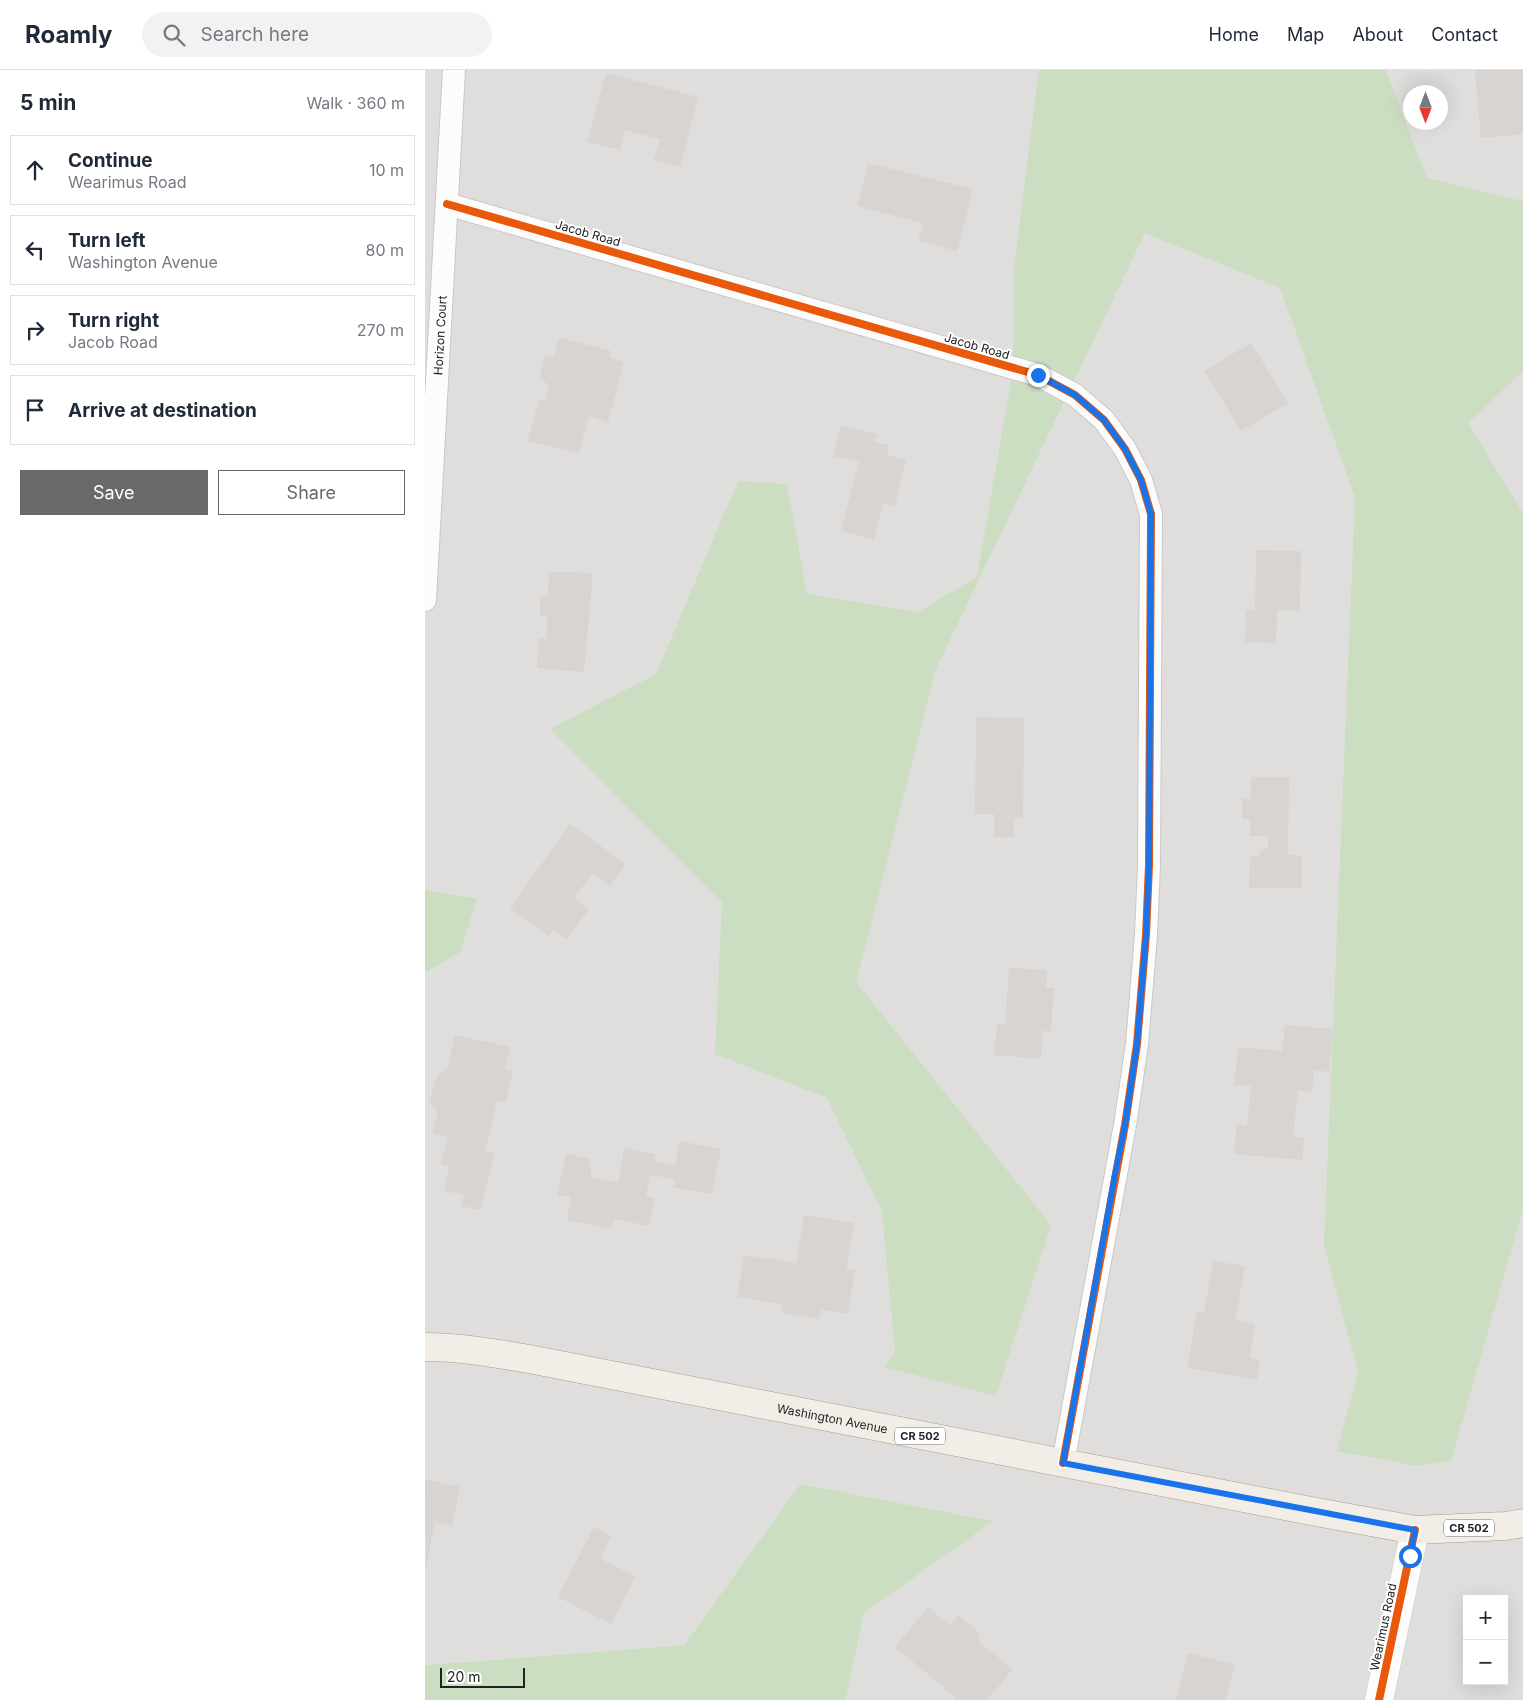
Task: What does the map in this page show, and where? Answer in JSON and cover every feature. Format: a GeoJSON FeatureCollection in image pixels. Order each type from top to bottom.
{"type":"FeatureCollection","features":[{"type":"Feature","properties":{"kind":"main road","name":"Washington Avenue"},"geometry":{"type":"LineString","coordinates":[[425,1348],[471,1349],[519,1357],[1415,1530]]}},
{"type":"Feature","properties":{"kind":"main road","name":"CR 502"},"geometry":{"type":"LineString","coordinates":[[1415,1530],[1523,1524]]}},
{"type":"Feature","properties":{"kind":"street","name":"Horizon Court"},"geometry":{"type":"LineString","coordinates":[[425,600],[454,70]]}},
{"type":"Feature","properties":{"kind":"street","name":"Jacob Road"},"geometry":{"type":"LineString","coordinates":[[447,204],[1038,375],[1075,395],[1104,420],[1125,449],[1141,480],[1151,514],[1149,855],[1146,935],[1137,1044],[1125,1125],[1063,1463]]}},
{"type":"Feature","properties":{"kind":"street","name":"Wearimus Road"},"geometry":{"type":"LineString","coordinates":[[1379,1700],[1415,1530]]}},
{"type":"Feature","properties":{"kind":"shaded area"},"geometry":{"type":"Polygon","coordinates":[[[425,70],[1523,70],[1523,1700],[846,1700],[864,1613],[994,1521],[800,1484],[684,1645],[425,1665],[425,973],[461,952],[477,898],[425,890],[425,70]]]}},
{"type":"Feature","properties":{"kind":"green space"},"geometry":{"type":"Polygon","coordinates":[[[1039,70],[1386,70],[1403,115],[1403,130],[1409,130],[1427,178],[1523,201],[1523,371],[1468,423],[1523,513],[1523,1209],[1451,1461],[1417,1466],[1337,1451],[1358,1372],[1324,1245],[1355,497],[1280,288],[1145,233],[936,669],[856,982],[1051,1225],[996,1396],[885,1367],[895,1352],[882,1211],[827,1098],[715,1054],[722,902],[550,729],[656,674],[738,481],[787,484],[807,594],[918,612],[977,577],[1013,370],[1014,270],[1039,70]]]}},
{"type":"Feature","properties":{"kind":"green space"},"geometry":{"type":"Polygon","coordinates":[[[425,890],[477,898],[461,952],[425,973],[425,890]]]}},
{"type":"Feature","properties":{"kind":"green space"},"geometry":{"type":"Polygon","coordinates":[[[800,1484],[994,1521],[864,1613],[846,1700],[425,1700],[425,1665],[684,1645],[800,1484]]]}},
{"type":"Feature","properties":{"kind":"building"},"geometry":{"type":"Polygon","coordinates":[[[1475,70],[1523,70],[1523,134],[1481,138],[1475,70]]]}},
{"type":"Feature","properties":{"kind":"building"},"geometry":{"type":"Polygon","coordinates":[[[606,73],[698,97],[680,167],[654,160],[660,139],[625,130],[620,150],[587,142],[606,73]]]}},
{"type":"Feature","properties":{"kind":"building"},"geometry":{"type":"Polygon","coordinates":[[[868,163],[973,189],[957,251],[918,241],[923,223],[857,206],[868,163]]]}},
{"type":"Feature","properties":{"kind":"building"},"geometry":{"type":"Polygon","coordinates":[[[559,338],[611,351],[610,358],[624,362],[608,422],[589,416],[579,453],[528,441],[539,399],[545,401],[549,385],[539,378],[545,355],[554,357],[559,338]]]}},
{"type":"Feature","properties":{"kind":"building"},"geometry":{"type":"Polygon","coordinates":[[[1251,343],[1288,403],[1241,431],[1204,371],[1251,343]]]}},
{"type":"Feature","properties":{"kind":"building"},"geometry":{"type":"Polygon","coordinates":[[[841,425],[877,434],[875,442],[889,445],[887,455],[906,460],[895,506],[883,503],[874,540],[841,531],[859,462],[833,456],[841,425]]]}},
{"type":"Feature","properties":{"kind":"building"},"geometry":{"type":"Polygon","coordinates":[[[1256,550],[1301,551],[1300,611],[1277,610],[1276,643],[1245,642],[1246,610],[1255,610],[1256,550]]]}},
{"type":"Feature","properties":{"kind":"building"},"geometry":{"type":"Polygon","coordinates":[[[549,572],[593,573],[584,672],[537,668],[539,638],[547,639],[547,616],[540,615],[540,596],[548,596],[549,572]]]}},
{"type":"Feature","properties":{"kind":"building"},"geometry":{"type":"Polygon","coordinates":[[[976,717],[1024,718],[1023,818],[1014,818],[1014,837],[994,837],[994,814],[975,814],[976,717]]]}},
{"type":"Feature","properties":{"kind":"building"},"geometry":{"type":"Polygon","coordinates":[[[1251,777],[1289,777],[1288,855],[1302,856],[1302,888],[1249,888],[1250,856],[1257,856],[1268,846],[1268,836],[1250,836],[1250,819],[1242,819],[1242,799],[1251,799],[1251,777]]]}},
{"type":"Feature","properties":{"kind":"building"},"geometry":{"type":"Polygon","coordinates":[[[570,824],[626,864],[610,886],[592,874],[574,898],[589,909],[567,939],[554,930],[549,936],[510,908],[570,824]]]}},
{"type":"Feature","properties":{"kind":"building"},"geometry":{"type":"Polygon","coordinates":[[[1009,968],[1047,970],[1046,988],[1054,988],[1051,1031],[1043,1031],[1041,1059],[994,1055],[997,1024],[1005,1025],[1009,968]]]}},
{"type":"Feature","properties":{"kind":"building"},"geometry":{"type":"Polygon","coordinates":[[[1285,1025],[1333,1029],[1329,1072],[1314,1070],[1312,1092],[1298,1090],[1293,1137],[1304,1138],[1302,1160],[1234,1154],[1237,1125],[1247,1126],[1251,1086],[1234,1085],[1238,1047],[1282,1051],[1285,1025]]]}},
{"type":"Feature","properties":{"kind":"building"},"geometry":{"type":"Polygon","coordinates":[[[455,1035],[510,1047],[505,1069],[513,1071],[506,1103],[497,1101],[485,1151],[494,1153],[481,1210],[461,1206],[464,1195],[444,1191],[449,1166],[441,1164],[448,1137],[433,1133],[438,1111],[429,1102],[437,1076],[448,1067],[455,1035]]]}},
{"type":"Feature","properties":{"kind":"building"},"geometry":{"type":"Polygon","coordinates":[[[679,1141],[721,1149],[712,1194],[673,1187],[675,1179],[650,1175],[646,1196],[655,1198],[649,1226],[614,1219],[612,1229],[567,1220],[571,1197],[557,1195],[566,1154],[590,1159],[591,1177],[618,1182],[624,1148],[656,1154],[654,1161],[675,1166],[679,1141]]]}},
{"type":"Feature","properties":{"kind":"building"},"geometry":{"type":"Polygon","coordinates":[[[804,1215],[854,1223],[846,1269],[855,1270],[848,1314],[820,1310],[819,1319],[781,1313],[783,1304],[737,1297],[744,1255],[796,1263],[804,1215]]]}},
{"type":"Feature","properties":{"kind":"building"},"geometry":{"type":"Polygon","coordinates":[[[1213,1261],[1245,1266],[1235,1320],[1255,1324],[1250,1358],[1260,1360],[1257,1380],[1187,1368],[1197,1312],[1204,1313],[1213,1261]]]}},
{"type":"Feature","properties":{"kind":"building"},"geometry":{"type":"Polygon","coordinates":[[[425,1479],[460,1487],[452,1526],[435,1522],[426,1567],[425,1479]]]}},
{"type":"Feature","properties":{"kind":"building"},"geometry":{"type":"Polygon","coordinates":[[[594,1527],[611,1536],[600,1558],[635,1577],[611,1624],[558,1597],[594,1527]]]}},
{"type":"Feature","properties":{"kind":"building"},"geometry":{"type":"Polygon","coordinates":[[[928,1607],[950,1626],[959,1615],[978,1632],[980,1643],[1013,1669],[987,1700],[952,1700],[955,1697],[895,1647],[928,1607]]]}},
{"type":"Feature","properties":{"kind":"building"},"geometry":{"type":"Polygon","coordinates":[[[1188,1653],[1235,1665],[1226,1700],[1176,1700],[1188,1653]]]}},
{"type":"Feature","properties":{"kind":"cycle path"},"geometry":{"type":"LineString","coordinates":[[447,204],[1038,375],[1075,395],[1104,420],[1125,449],[1141,480],[1151,514],[1149,865],[1146,935],[1137,1044],[1125,1125],[1063,1463]]}},
{"type":"Feature","properties":{"kind":"cycle path"},"geometry":{"type":"LineString","coordinates":[[1379,1700],[1415,1530]]}},
{"type":"Feature","properties":{"kind":"route"},"geometry":{"type":"LineString","coordinates":[[1038,375],[1075,395],[1104,420],[1125,449],[1141,480],[1151,514],[1149,865],[1146,935],[1137,1044],[1125,1125],[1063,1463],[1415,1530],[1410,1556]]}}]}
